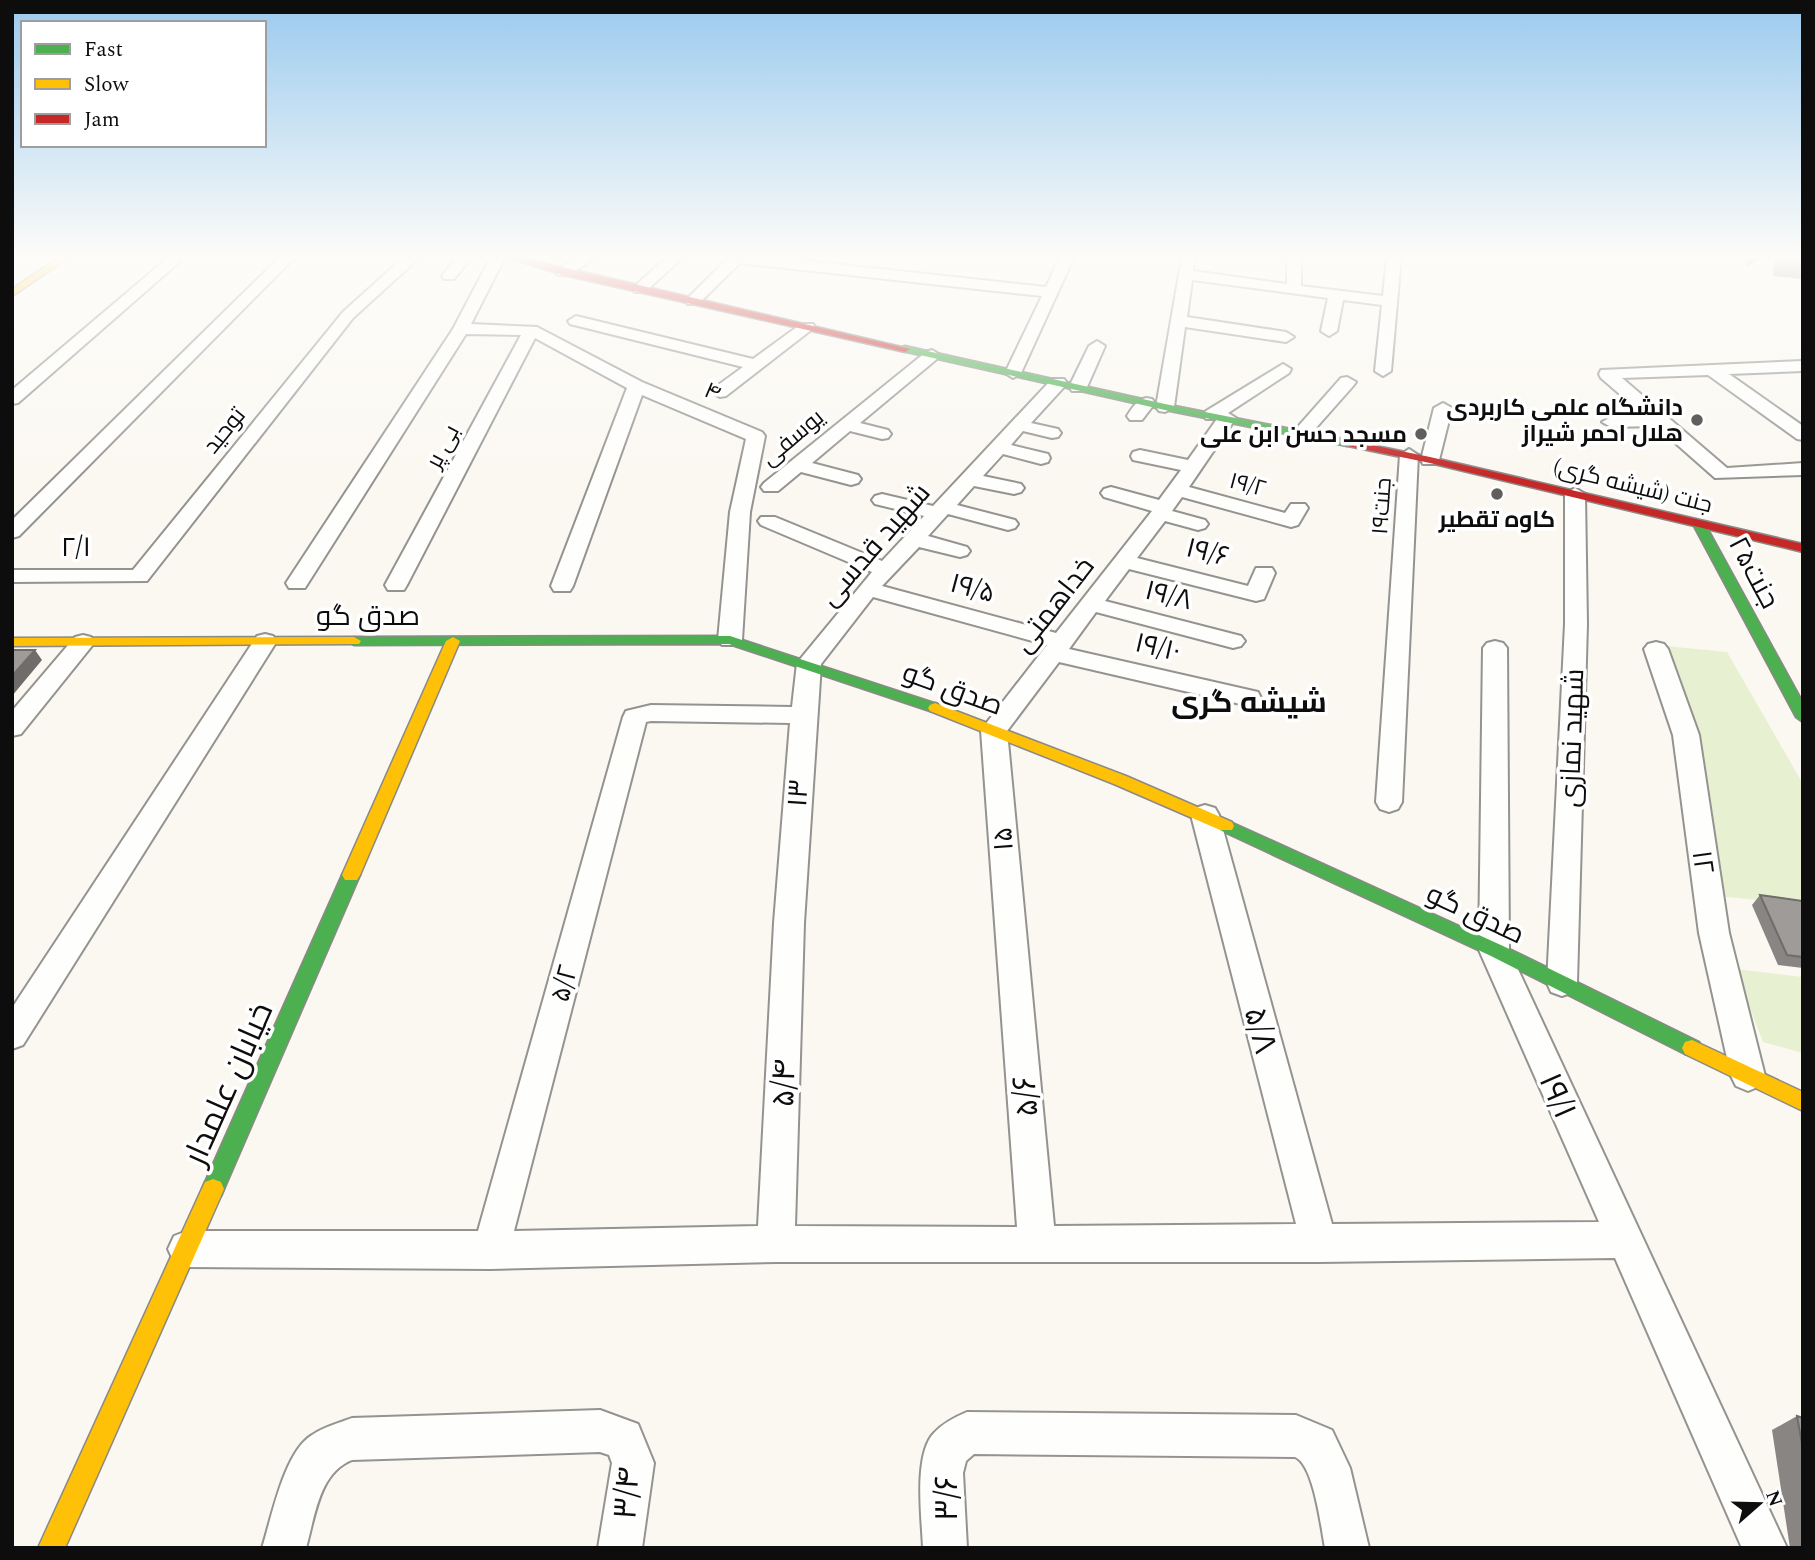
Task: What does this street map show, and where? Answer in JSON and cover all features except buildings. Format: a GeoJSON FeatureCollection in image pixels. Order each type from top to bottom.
{"type":"FeatureCollection","features":[{"type":"Feature","properties":{"kind":"street"},"geometry":{"type":"LineString","coordinates":[[12,399],[94,330]]}},
{"type":"Feature","properties":{"kind":"street"},"geometry":{"type":"LineString","coordinates":[[12,532],[212,330]]}},
{"type":"Feature","properties":{"kind":"street","name":"توحید"},"geometry":{"type":"LineString","coordinates":[[139,576],[336,330]]}},
{"type":"Feature","properties":{"kind":"street"},"geometry":{"type":"LineString","coordinates":[[297,583],[460,330]]}},
{"type":"Feature","properties":{"kind":"street","name":"۴"},"geometry":{"type":"LineString","coordinates":[[517,330],[531,330],[636,386],[755,436],[740,512],[730,640]]}},
{"type":"Feature","properties":{"kind":"street","name":"بی پر"},"geometry":{"type":"LineString","coordinates":[[396,585],[531,330]]}},
{"type":"Feature","properties":{"kind":"street"},"geometry":{"type":"LineString","coordinates":[[612,330],[757,365]]}},
{"type":"Feature","properties":{"kind":"street"},"geometry":{"type":"LineString","coordinates":[[720,392],[803,330]]}},
{"type":"Feature","properties":{"kind":"street","name":"جنت (شیشه گری)"},"geometry":{"type":"LineString","coordinates":[[820,330],[1079,387],[1141,409],[1165,407],[1409,455],[1700,526],[1803,548]]}},
{"type":"Feature","properties":{"kind":"street"},"geometry":{"type":"LineString","coordinates":[[1013,373],[1033,330]]}},
{"type":"Feature","properties":{"kind":"street"},"geometry":{"type":"LineString","coordinates":[[1165,407],[1178,330]]}},
{"type":"Feature","properties":{"kind":"street"},"geometry":{"type":"LineString","coordinates":[[1238,330],[1286,337]]}},
{"type":"Feature","properties":{"kind":"street"},"geometry":{"type":"LineString","coordinates":[[1383,371],[1388,330]]}},
{"type":"Feature","properties":{"kind":"street"},"geometry":{"type":"LineString","coordinates":[[1079,387],[1097,346]]}},
{"type":"Feature","properties":{"kind":"street","name":"یوسفی"},"geometry":{"type":"LineString","coordinates":[[771,487],[932,355]]}},
{"type":"Feature","properties":{"kind":"street"},"geometry":{"type":"LineString","coordinates":[[1803,366],[1607,374],[1722,474],[1803,469]]}},
{"type":"Feature","properties":{"kind":"street"},"geometry":{"type":"LineString","coordinates":[[1162,511],[1193,467],[1219,417],[1283,369]]}},
{"type":"Feature","properties":{"kind":"street"},"geometry":{"type":"LineString","coordinates":[[1712,370],[1803,435]]}},
{"type":"Feature","properties":{"kind":"street"},"geometry":{"type":"LineString","coordinates":[[1301,434],[1347,382]]}},
{"type":"Feature","properties":{"kind":"street"},"geometry":{"type":"LineString","coordinates":[[991,455],[1058,383]]}},
{"type":"Feature","properties":{"kind":"street"},"geometry":{"type":"LineString","coordinates":[[562,586],[636,386]]}},
{"type":"Feature","properties":{"kind":"street"},"geometry":{"type":"LineString","coordinates":[[1430,460],[1443,408]]}},
{"type":"Feature","properties":{"kind":"street"},"geometry":{"type":"LineString","coordinates":[[1774,414],[1803,412]]}},
{"type":"Feature","properties":{"kind":"street"},"geometry":{"type":"LineString","coordinates":[[1611,422],[1660,420]]}},
{"type":"Feature","properties":{"kind":"street"},"geometry":{"type":"LineString","coordinates":[[845,424],[882,434]]}},
{"type":"Feature","properties":{"kind":"street"},"geometry":{"type":"LineString","coordinates":[[1019,425],[1052,433]]}},
{"type":"Feature","properties":{"kind":"street"},"geometry":{"type":"LineString","coordinates":[[991,455],[1041,458]]}},
{"type":"Feature","properties":{"kind":"street","name":"شهید قدسی"},"geometry":{"type":"LineString","coordinates":[[809,663],[868,589],[991,455]]}},
{"type":"Feature","properties":{"kind":"street","name":"جنت۱۹"},"geometry":{"type":"LineString","coordinates":[[1402,560],[1409,455]]}},
{"type":"Feature","properties":{"kind":"street"},"geometry":{"type":"LineString","coordinates":[[1140,456],[1193,467]]}},
{"type":"Feature","properties":{"kind":"street"},"geometry":{"type":"LineString","coordinates":[[796,465],[851,479]]}},
{"type":"Feature","properties":{"kind":"street"},"geometry":{"type":"LineString","coordinates":[[968,479],[1014,488]]}},
{"type":"Feature","properties":{"kind":"street","name":"۱۹/۲"},"geometry":{"type":"LineString","coordinates":[[1177,490],[1275,527],[1291,521],[1298,508]]}},
{"type":"Feature","properties":{"kind":"street"},"geometry":{"type":"LineString","coordinates":[[1111,493],[1198,524]]}},
{"type":"Feature","properties":{"kind":"street","name":"شهید نمازی"},"geometry":{"type":"LineString","coordinates":[[1562,983],[1576,624],[1574,494]]}},
{"type":"Feature","properties":{"kind":"street"},"geometry":{"type":"LineString","coordinates":[[882,500],[1008,524]]}},
{"type":"Feature","properties":{"kind":"street","name":"خداهمتی"},"geometry":{"type":"LineString","coordinates":[[993,730],[1162,511]]}},
{"type":"Feature","properties":{"kind":"street"},"geometry":{"type":"LineString","coordinates":[[768,521],[886,570]]}},
{"type":"Feature","properties":{"kind":"street","name":"جنت۲۵"},"geometry":{"type":"LineString","coordinates":[[1700,526],[1803,717]]}},
{"type":"Feature","properties":{"kind":"street"},"geometry":{"type":"LineString","coordinates":[[914,539],[960,551]]}},
{"type":"Feature","properties":{"kind":"street"},"geometry":{"type":"LineString","coordinates":[[1389,802],[1402,560]]}},
{"type":"Feature","properties":{"kind":"street","name":"۱۹/۶"},"geometry":{"type":"LineString","coordinates":[[1124,561],[1256,594],[1264,573]]}},
{"type":"Feature","properties":{"kind":"street","name":"۲/۱"},"geometry":{"type":"LineString","coordinates":[[12,576],[139,576]]}},
{"type":"Feature","properties":{"kind":"street","name":"۱۹/۵"},"geometry":{"type":"LineString","coordinates":[[868,589],[1058,647]]}},
{"type":"Feature","properties":{"kind":"street","name":"۱۹/۸"},"geometry":{"type":"LineString","coordinates":[[1091,604],[1233,641]]}},
{"type":"Feature","properties":{"kind":"street","name":"صدق گو"},"geometry":{"type":"LineString","coordinates":[[12,642],[730,640],[809,663],[993,730],[1205,815],[1494,950],[1803,1102]]}},
{"type":"Feature","properties":{"kind":"street"},"geometry":{"type":"LineString","coordinates":[[12,1035],[265,641]]}},
{"type":"Feature","properties":{"kind":"street","name":"خیابان علمدار"},"geometry":{"type":"LineString","coordinates":[[51,1548],[187,1249],[453,641]]}},
{"type":"Feature","properties":{"kind":"street"},"geometry":{"type":"LineString","coordinates":[[12,729],[83,642]]}},
{"type":"Feature","properties":{"kind":"street","name":"۱۹/۱۰"},"geometry":{"type":"LineString","coordinates":[[1058,647],[1249,698]]}},
{"type":"Feature","properties":{"kind":"street"},"geometry":{"type":"LineString","coordinates":[[1494,950],[1495,648]]}},
{"type":"Feature","properties":{"kind":"street","name":"۱۲"},"geometry":{"type":"LineString","coordinates":[[1656,649],[1686,736],[1714,933],[1748,1076]]}},
{"type":"Feature","properties":{"kind":"street","name":"۱۳"},"geometry":{"type":"LineString","coordinates":[[789,923],[809,663]]}},
{"type":"Feature","properties":{"kind":"street","name":"۵/۲"},"geometry":{"type":"LineString","coordinates":[[491,1250],[635,717],[651,713],[803,715]]}},
{"type":"Feature","properties":{"kind":"street","name":"۱۵"},"geometry":{"type":"LineString","coordinates":[[993,730],[1010,947]]}},
{"type":"Feature","properties":{"kind":"street","name":"۵/۸"},"geometry":{"type":"LineString","coordinates":[[1205,815],[1319,1244]]}},
{"type":"Feature","properties":{"kind":"street","name":"۵/۴"},"geometry":{"type":"LineString","coordinates":[[776,1244],[789,923]]}},
{"type":"Feature","properties":{"kind":"street","name":"۵/۶"},"geometry":{"type":"LineString","coordinates":[[1010,947],[1037,1245]]}},
{"type":"Feature","properties":{"kind":"street","name":"۱۹/۱"},"geometry":{"type":"LineString","coordinates":[[1494,950],[1765,1548]]}},
{"type":"Feature","properties":{"kind":"street"},"geometry":{"type":"LineString","coordinates":[[1748,1076],[1802,1082]]}},
{"type":"Feature","properties":{"kind":"street"},"geometry":{"type":"LineString","coordinates":[[187,1249],[491,1250],[776,1244],[1319,1244],[1624,1240]]}},
{"type":"Feature","properties":{"kind":"street","name":"۳/۴"},"geometry":{"type":"LineString","coordinates":[[284,1548],[308,1470],[325,1450],[352,1439],[600,1432],[623,1439],[633,1463],[620,1548]]}},
{"type":"Feature","properties":{"kind":"street","name":"۳/۶"},"geometry":{"type":"LineString","coordinates":[[945,1548],[942,1473],[947,1449],[967,1433],[1296,1436],[1317,1445],[1329,1468],[1347,1548]]}},
{"type":"Feature","properties":{"kind":"green space"},"geometry":{"type":"Polygon","coordinates":[[[1666,646],[1727,652],[1803,784],[1803,904],[1716,896],[1715,844],[1706,777],[1666,646]]]}},
{"type":"Feature","properties":{"kind":"green space"},"geometry":{"type":"Polygon","coordinates":[[[1735,969],[1803,977],[1803,1053],[1763,1042],[1735,969]]]}},
{"type":"Feature","properties":{"kind":"traffic: fast"},"geometry":{"type":"LineString","coordinates":[[905,349],[1165,407],[1347,443]]}},
{"type":"Feature","properties":{"kind":"traffic: fast"},"geometry":{"type":"LineString","coordinates":[[1700,526],[1803,717]]}},
{"type":"Feature","properties":{"kind":"traffic: fast"},"geometry":{"type":"LineString","coordinates":[[354,641],[730,640],[935,708]]}},
{"type":"Feature","properties":{"kind":"traffic: fast"},"geometry":{"type":"LineString","coordinates":[[1226,826],[1497,951],[1692,1048]]}},
{"type":"Feature","properties":{"kind":"traffic: fast"},"geometry":{"type":"LineString","coordinates":[[213,1189],[351,875]]}},
{"type":"Feature","properties":{"kind":"traffic: slow"},"geometry":{"type":"LineString","coordinates":[[12,642],[354,641]]}},
{"type":"Feature","properties":{"kind":"traffic: slow"},"geometry":{"type":"LineString","coordinates":[[351,875],[453,641]]}},
{"type":"Feature","properties":{"kind":"traffic: slow"},"geometry":{"type":"LineString","coordinates":[[935,708],[1120,780],[1226,826]]}},
{"type":"Feature","properties":{"kind":"traffic: slow"},"geometry":{"type":"LineString","coordinates":[[1692,1048],[1803,1102]]}},
{"type":"Feature","properties":{"kind":"traffic: slow"},"geometry":{"type":"LineString","coordinates":[[51,1548],[213,1189]]}},
{"type":"Feature","properties":{"kind":"traffic: jam"},"geometry":{"type":"LineString","coordinates":[[820,330],[905,349]]}},
{"type":"Feature","properties":{"kind":"traffic: jam"},"geometry":{"type":"LineString","coordinates":[[1347,443],[1803,548]]}},
{"type":"Feature","properties":{"kind":"place","name":"دانشگاه علمی کاربردی هلال احمر شیراز"},"geometry":{"type":"Point","coordinates":[1697,420]}},
{"type":"Feature","properties":{"kind":"place","name":"مسجد حسن ابن علی"},"geometry":{"type":"Point","coordinates":[1421,434]}},
{"type":"Feature","properties":{"kind":"place","name":"کاوه تقطیر"},"geometry":{"type":"Point","coordinates":[1497,494]}},
{"type":"Feature","properties":{"kind":"district","name":"شیشه گری"},"geometry":{"type":"Point","coordinates":[1249,702]}}]}
